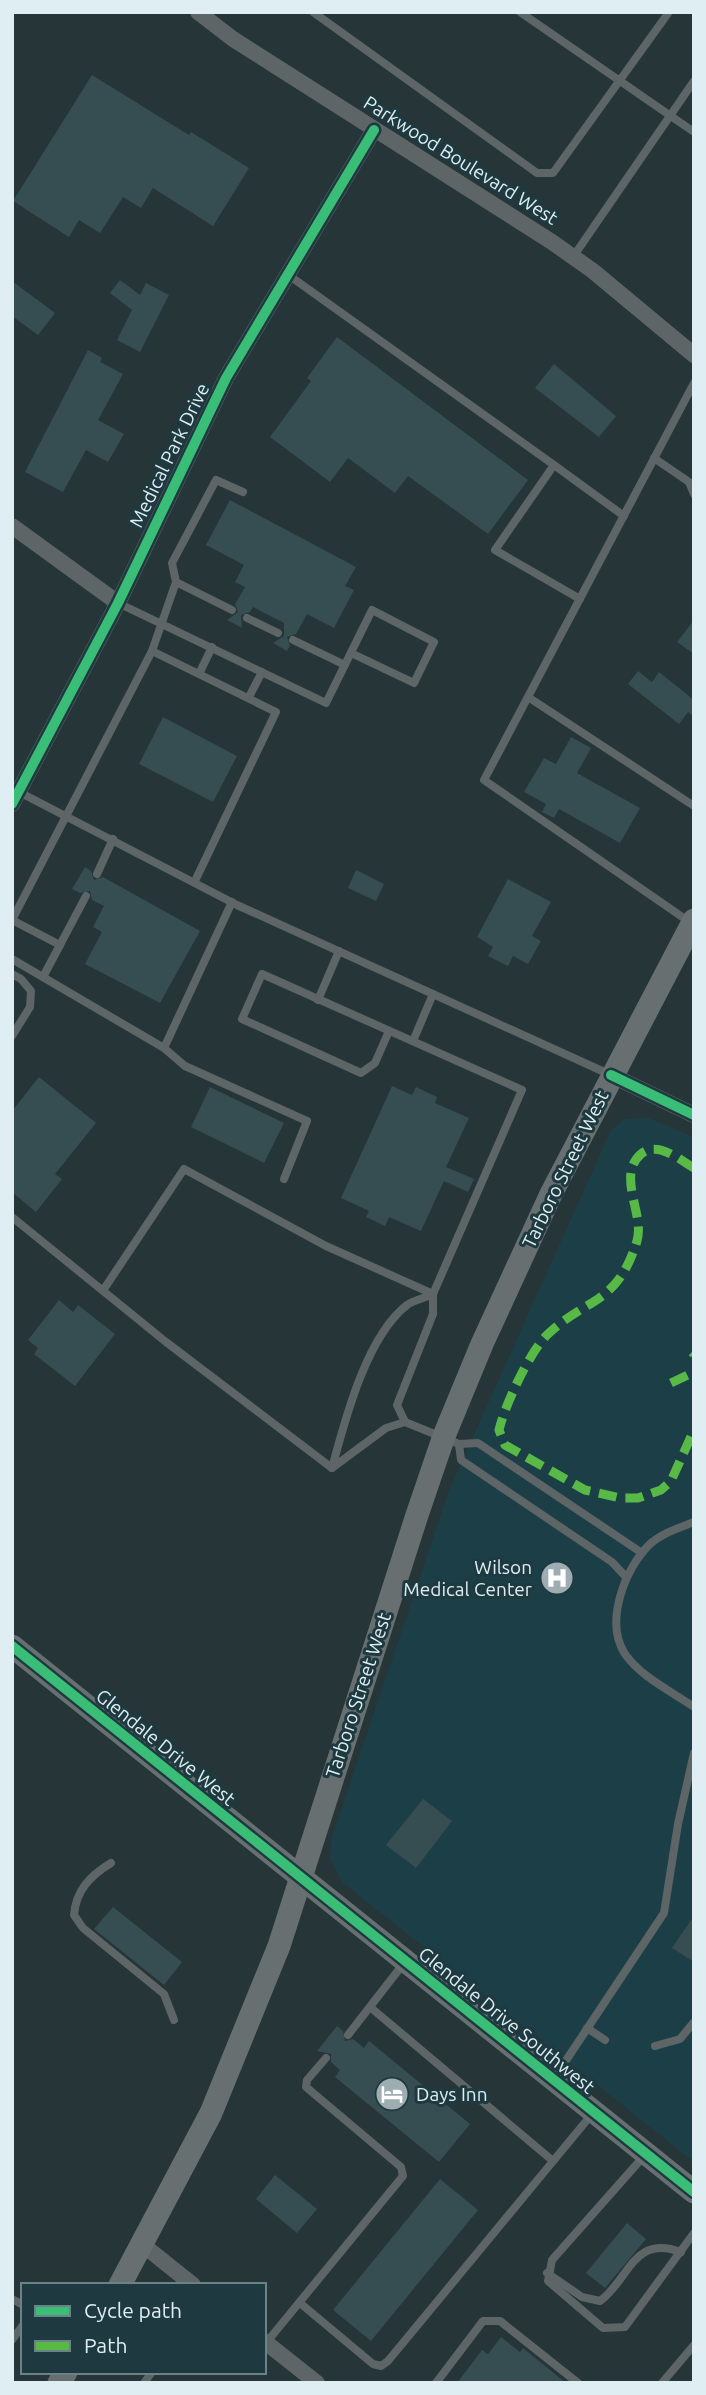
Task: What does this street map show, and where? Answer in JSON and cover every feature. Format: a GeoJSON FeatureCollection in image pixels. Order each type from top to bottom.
{"type":"FeatureCollection","features":[{"type":"Feature","properties":{"kind":"main road","name":"Tarboro Street West"},"geometry":{"type":"LineString","coordinates":[[121,2283],[191,2154],[240,2047],[278,1946],[299,1875],[452,1440],[518,1263],[611,1075],[693,922]]}},
{"type":"Feature","properties":{"kind":"main road","name":"Glendale Drive West"},"geometry":{"type":"LineString","coordinates":[[12,1646],[299,1875]]}},
{"type":"Feature","properties":{"kind":"main road","name":"Glendale Drive Southwest"},"geometry":{"type":"LineString","coordinates":[[299,1875],[694,2192]]}},
{"type":"Feature","properties":{"kind":"street","name":"Parkwood Boulevard West"},"geometry":{"type":"LineString","coordinates":[[198,12],[233,39],[573,257],[694,355]]}},
{"type":"Feature","properties":{"kind":"street","name":"Medical Park Drive"},"geometry":{"type":"LineString","coordinates":[[15,798],[118,603],[226,378],[374,130]]}},
{"type":"Feature","properties":{"kind":"street"},"geometry":{"type":"LineString","coordinates":[[12,526],[118,603]]}},
{"type":"Feature","properties":{"kind":"street"},"geometry":{"type":"LineString","coordinates":[[611,1075],[694,1115]]}},
{"type":"Feature","properties":{"kind":"street"},"geometry":{"type":"LineString","coordinates":[[143,2245],[190,2283]]}},
{"type":"Feature","properties":{"kind":"street"},"geometry":{"type":"LineString","coordinates":[[266,2343],[317,2383]]}},
{"type":"Feature","properties":{"kind":"lane"},"geometry":{"type":"LineString","coordinates":[[313,12],[537,173],[553,173],[669,12]]}},
{"type":"Feature","properties":{"kind":"lane"},"geometry":{"type":"LineString","coordinates":[[520,12],[694,132]]}},
{"type":"Feature","properties":{"kind":"lane"},"geometry":{"type":"LineString","coordinates":[[573,257],[694,81]]}},
{"type":"Feature","properties":{"kind":"lane"},"geometry":{"type":"LineString","coordinates":[[287,274],[624,516]]}},
{"type":"Feature","properties":{"kind":"lane"},"geometry":{"type":"LineString","coordinates":[[693,922],[484,780],[694,383]]}},
{"type":"Feature","properties":{"kind":"lane"},"geometry":{"type":"LineString","coordinates":[[654,458],[691,479],[694,494]]}},
{"type":"Feature","properties":{"kind":"lane"},"geometry":{"type":"LineString","coordinates":[[554,466],[495,550],[580,599]]}},
{"type":"Feature","properties":{"kind":"lane"},"geometry":{"type":"LineString","coordinates":[[60,945],[12,920],[152,651],[163,622],[166,603],[176,582],[172,563],[216,480],[243,492]]}},
{"type":"Feature","properties":{"kind":"lane"},"geometry":{"type":"LineString","coordinates":[[176,582],[232,610]]}},
{"type":"Feature","properties":{"kind":"lane"},"geometry":{"type":"LineString","coordinates":[[118,603],[163,622],[326,703],[372,610],[434,642],[414,683],[351,653]]}},
{"type":"Feature","properties":{"kind":"lane"},"geometry":{"type":"LineString","coordinates":[[247,618],[278,633]]}},
{"type":"Feature","properties":{"kind":"lane"},"geometry":{"type":"LineString","coordinates":[[293,640],[345,665]]}},
{"type":"Feature","properties":{"kind":"lane"},"geometry":{"type":"LineString","coordinates":[[200,674],[212,647]]}},
{"type":"Feature","properties":{"kind":"lane"},"geometry":{"type":"LineString","coordinates":[[152,651],[276,712],[195,881]]}},
{"type":"Feature","properties":{"kind":"lane"},"geometry":{"type":"LineString","coordinates":[[249,697],[262,672]]}},
{"type":"Feature","properties":{"kind":"lane"},"geometry":{"type":"LineString","coordinates":[[528,697],[694,806]]}},
{"type":"Feature","properties":{"kind":"lane"},"geometry":{"type":"LineString","coordinates":[[15,798],[66,816],[232,902],[611,1075]]}},
{"type":"Feature","properties":{"kind":"lane"},"geometry":{"type":"LineString","coordinates":[[97,874],[113,839]]}},
{"type":"Feature","properties":{"kind":"lane"},"geometry":{"type":"LineString","coordinates":[[43,977],[86,896]]}},
{"type":"Feature","properties":{"kind":"lane"},"geometry":{"type":"LineString","coordinates":[[164,1048],[232,902]]}},
{"type":"Feature","properties":{"kind":"lane"},"geometry":{"type":"LineString","coordinates":[[318,1000],[339,951]]}},
{"type":"Feature","properties":{"kind":"lane"},"geometry":{"type":"LineString","coordinates":[[12,959],[164,1048],[185,1066],[307,1121],[284,1179]]}},
{"type":"Feature","properties":{"kind":"lane"},"geometry":{"type":"LineString","coordinates":[[12,974],[21,979],[31,991],[30,1007],[12,1035]]}},
{"type":"Feature","properties":{"kind":"lane"},"geometry":{"type":"LineString","coordinates":[[390,1031],[375,1063],[361,1073],[242,1019],[262,974],[318,1000],[390,1031],[413,1041],[522,1090],[433,1294],[433,1314],[397,1405],[405,1422]]}},
{"type":"Feature","properties":{"kind":"lane"},"geometry":{"type":"LineString","coordinates":[[413,1041],[433,994]]}},
{"type":"Feature","properties":{"kind":"lane"},"geometry":{"type":"LineString","coordinates":[[104,1289],[184,1169],[326,1246],[433,1294]]}},
{"type":"Feature","properties":{"kind":"lane"},"geometry":{"type":"LineString","coordinates":[[13,1219],[104,1289],[166,1342],[332,1468]]}},
{"type":"Feature","properties":{"kind":"lane"},"geometry":{"type":"LineString","coordinates":[[332,1468],[351,1395],[380,1338],[407,1305],[433,1294]]}},
{"type":"Feature","properties":{"kind":"lane"},"geometry":{"type":"LineString","coordinates":[[332,1468],[386,1429],[405,1422],[452,1440],[478,1443],[642,1553]]}},
{"type":"Feature","properties":{"kind":"lane"},"geometry":{"type":"LineString","coordinates":[[452,1440],[461,1460],[612,1562],[626,1577]]}},
{"type":"Feature","properties":{"kind":"lane"},"geometry":{"type":"LineString","coordinates":[[694,1522],[652,1542],[642,1553],[626,1577],[616,1632],[623,1651],[636,1668],[694,1707]]}},
{"type":"Feature","properties":{"kind":"lane"},"geometry":{"type":"LineString","coordinates":[[554,2080],[664,1913],[678,1824],[694,1753]]}},
{"type":"Feature","properties":{"kind":"lane"},"geometry":{"type":"LineString","coordinates":[[111,1863],[93,1874],[81,1890],[76,1898],[74,1915],[83,1928],[164,1994],[174,2020]]}},
{"type":"Feature","properties":{"kind":"lane"},"geometry":{"type":"LineString","coordinates":[[348,2035],[405,1961]]}},
{"type":"Feature","properties":{"kind":"lane"},"geometry":{"type":"LineString","coordinates":[[370,2007],[553,2161]]}},
{"type":"Feature","properties":{"kind":"lane"},"geometry":{"type":"LineString","coordinates":[[655,2046],[681,2039],[694,2022]]}},
{"type":"Feature","properties":{"kind":"lane"},"geometry":{"type":"LineString","coordinates":[[587,2028],[605,2040]]}},
{"type":"Feature","properties":{"kind":"lane"},"geometry":{"type":"LineString","coordinates":[[266,2341],[403,2176],[401,2168],[306,2087],[307,2080],[326,2058]]}},
{"type":"Feature","properties":{"kind":"lane"},"geometry":{"type":"LineString","coordinates":[[300,2303],[373,2364],[381,2366],[388,2361],[594,2112]]}},
{"type":"Feature","properties":{"kind":"lane"},"geometry":{"type":"LineString","coordinates":[[646,2154],[552,2260],[547,2273],[548,2281],[603,2328],[625,2327],[694,2233]]}},
{"type":"Feature","properties":{"kind":"lane"},"geometry":{"type":"LineString","coordinates":[[547,2273],[582,2297],[600,2301],[641,2254],[665,2246],[681,2252]]}},
{"type":"Feature","properties":{"kind":"lane"},"geometry":{"type":"LineString","coordinates":[[436,2383],[484,2322],[500,2321],[578,2383]]}},
{"type":"Feature","properties":{"kind":"lane"},"geometry":{"type":"LineString","coordinates":[[662,2383],[694,2345]]}},
{"type":"Feature","properties":{"kind":"shaded area","name":"Wilson Medical Center"},"geometry":{"type":"Polygon","coordinates":[[[648,1118],[694,1137],[694,2162],[342,1882],[330,1858],[332,1837],[450,1488],[611,1130],[625,1119],[648,1118]]]}},
{"type":"Feature","properties":{"kind":"building"},"geometry":{"type":"Polygon","coordinates":[[[92,75],[189,135],[191,132],[249,168],[213,226],[153,188],[141,208],[123,197],[100,233],[79,220],[69,237],[13,201],[92,75]]]}},
{"type":"Feature","properties":{"kind":"building"},"geometry":{"type":"Polygon","coordinates":[[[120,280],[140,295],[146,283],[169,295],[140,352],[117,340],[132,310],[110,293],[120,280]]]}},
{"type":"Feature","properties":{"kind":"building"},"geometry":{"type":"Polygon","coordinates":[[[12,281],[55,313],[38,335],[12,316],[12,281]]]}},
{"type":"Feature","properties":{"kind":"building"},"geometry":{"type":"Polygon","coordinates":[[[337,337],[528,480],[488,534],[408,476],[395,493],[348,458],[330,482],[270,437],[311,381],[307,378],[337,337]]]}},
{"type":"Feature","properties":{"kind":"building"},"geometry":{"type":"Polygon","coordinates":[[[88,350],[102,358],[100,362],[123,374],[98,420],[124,434],[108,462],[86,450],[63,492],[25,472],[88,350]]]}},
{"type":"Feature","properties":{"kind":"building"},"geometry":{"type":"Polygon","coordinates":[[[554,364],[616,416],[599,437],[535,388],[554,364]]]}},
{"type":"Feature","properties":{"kind":"building"},"geometry":{"type":"Polygon","coordinates":[[[230,500],[356,567],[345,586],[354,590],[334,628],[307,614],[296,634],[287,637],[290,646],[287,651],[273,643],[284,636],[284,623],[253,607],[250,612],[241,615],[242,628],[227,620],[238,612],[235,604],[245,587],[235,582],[244,565],[206,545],[230,500]]]}},
{"type":"Feature","properties":{"kind":"building"},"geometry":{"type":"Polygon","coordinates":[[[694,620],[694,654],[677,642],[694,620]]]}},
{"type":"Feature","properties":{"kind":"building"},"geometry":{"type":"Polygon","coordinates":[[[638,671],[652,682],[659,672],[694,700],[694,717],[688,712],[679,724],[628,684],[638,671]]]}},
{"type":"Feature","properties":{"kind":"building"},"geometry":{"type":"Polygon","coordinates":[[[163,717],[237,756],[213,802],[139,764],[163,717]]]}},
{"type":"Feature","properties":{"kind":"building"},"geometry":{"type":"Polygon","coordinates":[[[571,737],[591,748],[577,773],[640,808],[620,843],[559,809],[554,818],[542,812],[546,804],[524,792],[544,758],[556,764],[571,737]]]}},
{"type":"Feature","properties":{"kind":"building"},"geometry":{"type":"Polygon","coordinates":[[[85,867],[91,871],[94,880],[103,877],[200,931],[160,1003],[85,964],[102,932],[93,927],[104,906],[92,900],[90,891],[80,893],[72,889],[85,867]]]}},
{"type":"Feature","properties":{"kind":"building"},"geometry":{"type":"Polygon","coordinates":[[[356,870],[384,884],[376,901],[348,888],[356,870]]]}},
{"type":"Feature","properties":{"kind":"building"},"geometry":{"type":"Polygon","coordinates":[[[508,879],[551,902],[532,936],[541,941],[528,964],[513,956],[508,966],[488,956],[493,947],[477,937],[508,879]]]}},
{"type":"Feature","properties":{"kind":"building"},"geometry":{"type":"Polygon","coordinates":[[[39,1077],[96,1123],[55,1174],[62,1179],[36,1212],[12,1192],[12,1111],[39,1077]]]}},
{"type":"Feature","properties":{"kind":"building"},"geometry":{"type":"Polygon","coordinates":[[[392,1086],[412,1095],[416,1087],[437,1097],[435,1103],[469,1118],[446,1167],[474,1179],[468,1192],[444,1181],[421,1231],[389,1217],[385,1226],[366,1217],[369,1211],[341,1198],[392,1086]]]}},
{"type":"Feature","properties":{"kind":"building"},"geometry":{"type":"Polygon","coordinates":[[[210,1087],[284,1123],[264,1163],[191,1127],[210,1087]]]}},
{"type":"Feature","properties":{"kind":"building"},"geometry":{"type":"Polygon","coordinates":[[[59,1300],[73,1312],[78,1305],[115,1334],[75,1386],[34,1354],[38,1348],[28,1340],[59,1300]]]}},
{"type":"Feature","properties":{"kind":"building"},"geometry":{"type":"Polygon","coordinates":[[[423,1799],[452,1821],[416,1868],[386,1845],[423,1799]]]}},
{"type":"Feature","properties":{"kind":"building"},"geometry":{"type":"Polygon","coordinates":[[[113,1907],[182,1962],[164,1985],[94,1929],[113,1907]]]}},
{"type":"Feature","properties":{"kind":"building"},"geometry":{"type":"Polygon","coordinates":[[[694,1916],[694,1962],[672,1948],[694,1916]]]}},
{"type":"Feature","properties":{"kind":"building","name":"Days Inn"},"geometry":{"type":"Polygon","coordinates":[[[337,2026],[343,2031],[345,2041],[353,2039],[364,2048],[369,2041],[470,2124],[439,2162],[335,2077],[340,2070],[331,2062],[331,2054],[317,2051],[337,2026]]]}},
{"type":"Feature","properties":{"kind":"building"},"geometry":{"type":"Polygon","coordinates":[[[275,2175],[317,2209],[297,2233],[256,2199],[275,2175]]]}},
{"type":"Feature","properties":{"kind":"building"},"geometry":{"type":"Polygon","coordinates":[[[440,2179],[478,2210],[371,2341],[333,2310],[440,2179]]]}},
{"type":"Feature","properties":{"kind":"building"},"geometry":{"type":"Polygon","coordinates":[[[627,2223],[646,2239],[605,2288],[586,2273],[627,2223]]]}},
{"type":"Feature","properties":{"kind":"building"},"geometry":{"type":"Polygon","coordinates":[[[501,2337],[520,2352],[523,2348],[566,2383],[457,2383],[482,2350],[488,2354],[501,2337]]]}},
{"type":"Feature","properties":{"kind":"marked path"},"geometry":{"type":"LineString","coordinates":[[694,1168],[668,1153],[654,1149],[641,1154],[634,1163],[631,1184],[638,1230],[629,1262],[610,1289],[561,1323],[540,1343],[506,1407],[499,1430],[505,1445],[585,1490],[620,1498],[638,1498],[661,1490],[671,1481],[694,1430]]}},
{"type":"Feature","properties":{"kind":"marked path"},"geometry":{"type":"LineString","coordinates":[[671,1383],[694,1372]]}},
{"type":"Feature","properties":{"kind":"cycle path"},"geometry":{"type":"LineString","coordinates":[[12,804],[118,603],[226,378],[374,130]]}},
{"type":"Feature","properties":{"kind":"cycle path"},"geometry":{"type":"LineString","coordinates":[[611,1075],[694,1115]]}},
{"type":"Feature","properties":{"kind":"cycle path"},"geometry":{"type":"LineString","coordinates":[[12,1646],[694,2192]]}},
{"type":"Feature","properties":{"kind":"place","name":"Wilson Medical Center"},"geometry":{"type":"Point","coordinates":[557,1578]}},
{"type":"Feature","properties":{"kind":"place","name":"Days Inn"},"geometry":{"type":"Point","coordinates":[392,2094]}}]}
